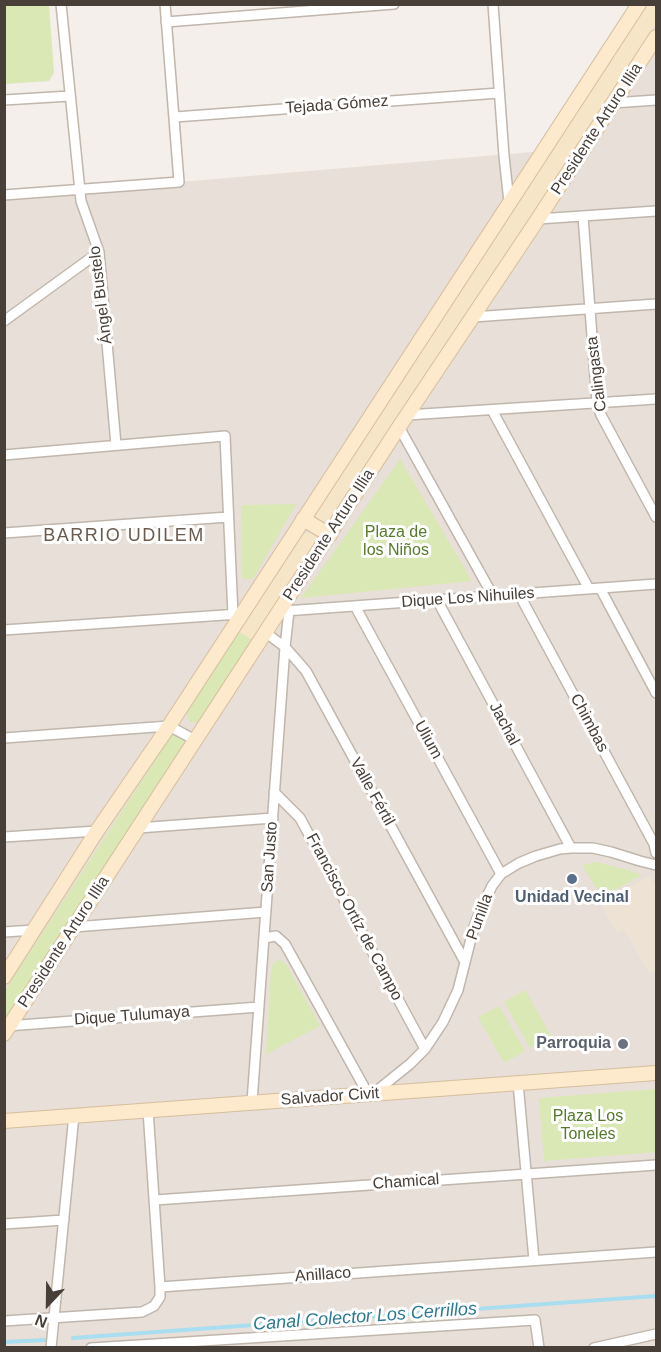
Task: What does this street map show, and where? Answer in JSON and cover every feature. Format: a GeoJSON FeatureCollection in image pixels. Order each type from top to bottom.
{"type":"FeatureCollection","features":[{"type":"Feature","properties":{"kind":"street","name":"Ángel Bustelo"},"geometry":{"type":"LineString","coordinates":[[61,4],[79,190],[99,252],[116,445]]}},
{"type":"Feature","properties":{"kind":"street"},"geometry":{"type":"LineString","coordinates":[[4,195],[179,182],[165,4]]}},
{"type":"Feature","properties":{"kind":"street"},"geometry":{"type":"LineString","coordinates":[[166,22],[394,4]]}},
{"type":"Feature","properties":{"kind":"street"},"geometry":{"type":"LineString","coordinates":[[493,4],[504,156],[510,204]]}},
{"type":"Feature","properties":{"kind":"street","name":"Presidente Arturo Illia"},"geometry":{"type":"LineString","coordinates":[[4,977],[169,726],[237,614],[303,519],[639,4]]}},
{"type":"Feature","properties":{"kind":"street","name":"Presidente Arturo Illia"},"geometry":{"type":"LineString","coordinates":[[6,1028],[266,633],[284,612],[403,421],[657,38]]}},
{"type":"Feature","properties":{"kind":"street","name":"Tejada Gómez"},"geometry":{"type":"LineString","coordinates":[[175,117],[499,93]]}},
{"type":"Feature","properties":{"kind":"street"},"geometry":{"type":"LineString","coordinates":[[4,100],[70,96]]}},
{"type":"Feature","properties":{"kind":"street"},"geometry":{"type":"LineString","coordinates":[[613,103],[657,100]]}},
{"type":"Feature","properties":{"kind":"street"},"geometry":{"type":"LineString","coordinates":[[538,219],[657,211]]}},
{"type":"Feature","properties":{"kind":"street","name":"Calingasta"},"geometry":{"type":"LineString","coordinates":[[583,216],[597,403],[601,416],[657,517]]}},
{"type":"Feature","properties":{"kind":"street"},"geometry":{"type":"LineString","coordinates":[[4,321],[99,252]]}},
{"type":"Feature","properties":{"kind":"street"},"geometry":{"type":"LineString","coordinates":[[473,317],[657,304]]}},
{"type":"Feature","properties":{"kind":"street"},"geometry":{"type":"LineString","coordinates":[[493,596],[403,421],[492,410],[657,399]]}},
{"type":"Feature","properties":{"kind":"street"},"geometry":{"type":"LineString","coordinates":[[492,410],[657,693]]}},
{"type":"Feature","properties":{"kind":"street"},"geometry":{"type":"LineString","coordinates":[[4,455],[225,436],[228,517],[237,614],[4,630]]}},
{"type":"Feature","properties":{"kind":"street"},"geometry":{"type":"LineString","coordinates":[[4,533],[228,517]]}},
{"type":"Feature","properties":{"kind":"street"},"geometry":{"type":"LineString","coordinates":[[303,519],[330,535]]}},
{"type":"Feature","properties":{"kind":"street","name":"Dique Los Nihuiles"},"geometry":{"type":"LineString","coordinates":[[284,612],[657,584]]}},
{"type":"Feature","properties":{"kind":"street","name":"Chimbas"},"geometry":{"type":"LineString","coordinates":[[519,594],[654,843],[657,853]]}},
{"type":"Feature","properties":{"kind":"street","name":"Jachal"},"geometry":{"type":"LineString","coordinates":[[437,600],[571,848]]}},
{"type":"Feature","properties":{"kind":"street","name":"Ulium"},"geometry":{"type":"LineString","coordinates":[[355,606],[501,874]]}},
{"type":"Feature","properties":{"kind":"street","name":"San Justo"},"geometry":{"type":"LineString","coordinates":[[252,1102],[285,647],[284,612]]}},
{"type":"Feature","properties":{"kind":"street","name":"Valle Fértil"},"geometry":{"type":"LineString","coordinates":[[266,633],[285,647],[306,671],[465,962]]}},
{"type":"Feature","properties":{"kind":"street"},"geometry":{"type":"LineString","coordinates":[[4,738],[169,726],[195,740]]}},
{"type":"Feature","properties":{"kind":"street","name":"Francisco Ortíz de Campo"},"geometry":{"type":"LineString","coordinates":[[274,792],[300,818],[425,1049]]}},
{"type":"Feature","properties":{"kind":"street"},"geometry":{"type":"LineString","coordinates":[[138,828],[273,818]]}},
{"type":"Feature","properties":{"kind":"street"},"geometry":{"type":"LineString","coordinates":[[4,837],[98,831]]}},
{"type":"Feature","properties":{"kind":"street","name":"Punilla"},"geometry":{"type":"LineString","coordinates":[[370,1094],[410,1064],[436,1034],[458,990],[480,911],[492,886],[501,874],[536,856],[571,848],[593,848],[657,865]]}},
{"type":"Feature","properties":{"kind":"street"},"geometry":{"type":"LineString","coordinates":[[74,927],[266,912]]}},
{"type":"Feature","properties":{"kind":"street"},"geometry":{"type":"LineString","coordinates":[[4,932],[34,930]]}},
{"type":"Feature","properties":{"kind":"street"},"geometry":{"type":"LineString","coordinates":[[264,938],[276,936],[285,944],[370,1094]]}},
{"type":"Feature","properties":{"kind":"street","name":"Dique Tulumaya"},"geometry":{"type":"LineString","coordinates":[[6,1028],[259,1006]]}},
{"type":"Feature","properties":{"kind":"street","name":"Salvador Civit"},"geometry":{"type":"LineString","coordinates":[[4,1121],[657,1073]]}},
{"type":"Feature","properties":{"kind":"street"},"geometry":{"type":"LineString","coordinates":[[518,1083],[534,1260]]}},
{"type":"Feature","properties":{"kind":"street"},"geometry":{"type":"LineString","coordinates":[[4,1321],[142,1312],[154,1306],[160,1297],[160,1287],[148,1110]]}},
{"type":"Feature","properties":{"kind":"street"},"geometry":{"type":"LineString","coordinates":[[51,1347],[74,1115]]}},
{"type":"Feature","properties":{"kind":"street","name":"Chamical"},"geometry":{"type":"LineString","coordinates":[[155,1200],[657,1165]]}},
{"type":"Feature","properties":{"kind":"street"},"geometry":{"type":"LineString","coordinates":[[4,1224],[64,1220]]}},
{"type":"Feature","properties":{"kind":"street","name":"Anillaco"},"geometry":{"type":"LineString","coordinates":[[160,1287],[657,1252]]}},
{"type":"Feature","properties":{"kind":"street"},"geometry":{"type":"LineString","coordinates":[[91,1347],[535,1320],[539,1347]]}},
{"type":"Feature","properties":{"kind":"street"},"geometry":{"type":"LineString","coordinates":[[594,1347],[631,1344],[657,1334]]}},
{"type":"Feature","properties":{"kind":"shaded area"},"geometry":{"type":"Polygon","coordinates":[[[639,5],[656,5],[656,1347],[5,1348],[5,195],[544,151],[639,5]]]}},
{"type":"Feature","properties":{"kind":"shaded area"},"geometry":{"type":"Polygon","coordinates":[[[650,876],[656,888],[656,970],[649,974],[624,929],[617,933],[600,903],[650,876]]]}},
{"type":"Feature","properties":{"kind":"green space"},"geometry":{"type":"Polygon","coordinates":[[[5,4],[49,5],[54,73],[49,81],[5,84],[5,4]]]}},
{"type":"Feature","properties":{"kind":"green space","name":"Plaza de los Niños"},"geometry":{"type":"Polygon","coordinates":[[[400,459],[472,581],[301,598],[400,459]]]}},
{"type":"Feature","properties":{"kind":"green space"},"geometry":{"type":"Polygon","coordinates":[[[296,504],[253,579],[242,579],[241,505],[296,504]]]}},
{"type":"Feature","properties":{"kind":"green space"},"geometry":{"type":"Polygon","coordinates":[[[239,632],[254,641],[199,723],[190,722],[187,711],[239,632]]]}},
{"type":"Feature","properties":{"kind":"green space"},"geometry":{"type":"Polygon","coordinates":[[[172,735],[181,738],[184,745],[5,1017],[5,990],[172,735]]]}},
{"type":"Feature","properties":{"kind":"green space"},"geometry":{"type":"Polygon","coordinates":[[[596,862],[642,875],[602,897],[582,865],[596,862]]]}},
{"type":"Feature","properties":{"kind":"green space"},"geometry":{"type":"Polygon","coordinates":[[[280,960],[286,964],[320,1026],[266,1054],[271,970],[274,963],[280,960]]]}},
{"type":"Feature","properties":{"kind":"green space"},"geometry":{"type":"Polygon","coordinates":[[[525,990],[551,1036],[530,1048],[504,1002],[525,990]]]}},
{"type":"Feature","properties":{"kind":"green space"},"geometry":{"type":"Polygon","coordinates":[[[499,1006],[525,1051],[504,1063],[478,1017],[499,1006]]]}},
{"type":"Feature","properties":{"kind":"green space","name":"Plaza Los Toneles"},"geometry":{"type":"Polygon","coordinates":[[[656,1089],[656,1152],[544,1161],[539,1098],[656,1089]]]}},
{"type":"Feature","properties":{"kind":"sand"},"geometry":{"type":"Polygon","coordinates":[[[646,5],[656,5],[656,24],[335,517],[329,522],[320,520],[316,516],[317,508],[646,5]]]}},
{"type":"Feature","properties":{"kind":"sand"},"geometry":{"type":"Polygon","coordinates":[[[309,533],[315,535],[317,542],[254,641],[239,632],[300,536],[309,533]]]}},
{"type":"Feature","properties":{"kind":"waterway","name":"Canal Colector Los Cerrillos"},"geometry":{"type":"LineString","coordinates":[[73,1338],[656,1296]]}},
{"type":"Feature","properties":{"kind":"waterway","name":"Canal Colector Los Cerrillos"},"geometry":{"type":"LineString","coordinates":[[4,1342],[47,1340]]}},
{"type":"Feature","properties":{"kind":"place","name":"Unidad Vecinal"},"geometry":{"type":"Point","coordinates":[572,879]}},
{"type":"Feature","properties":{"kind":"place","name":"Parroquia"},"geometry":{"type":"Point","coordinates":[623,1044]}},
{"type":"Feature","properties":{"kind":"district","name":"BARRIO UDILEM"},"geometry":{"type":"Point","coordinates":[124,536]}}]}
